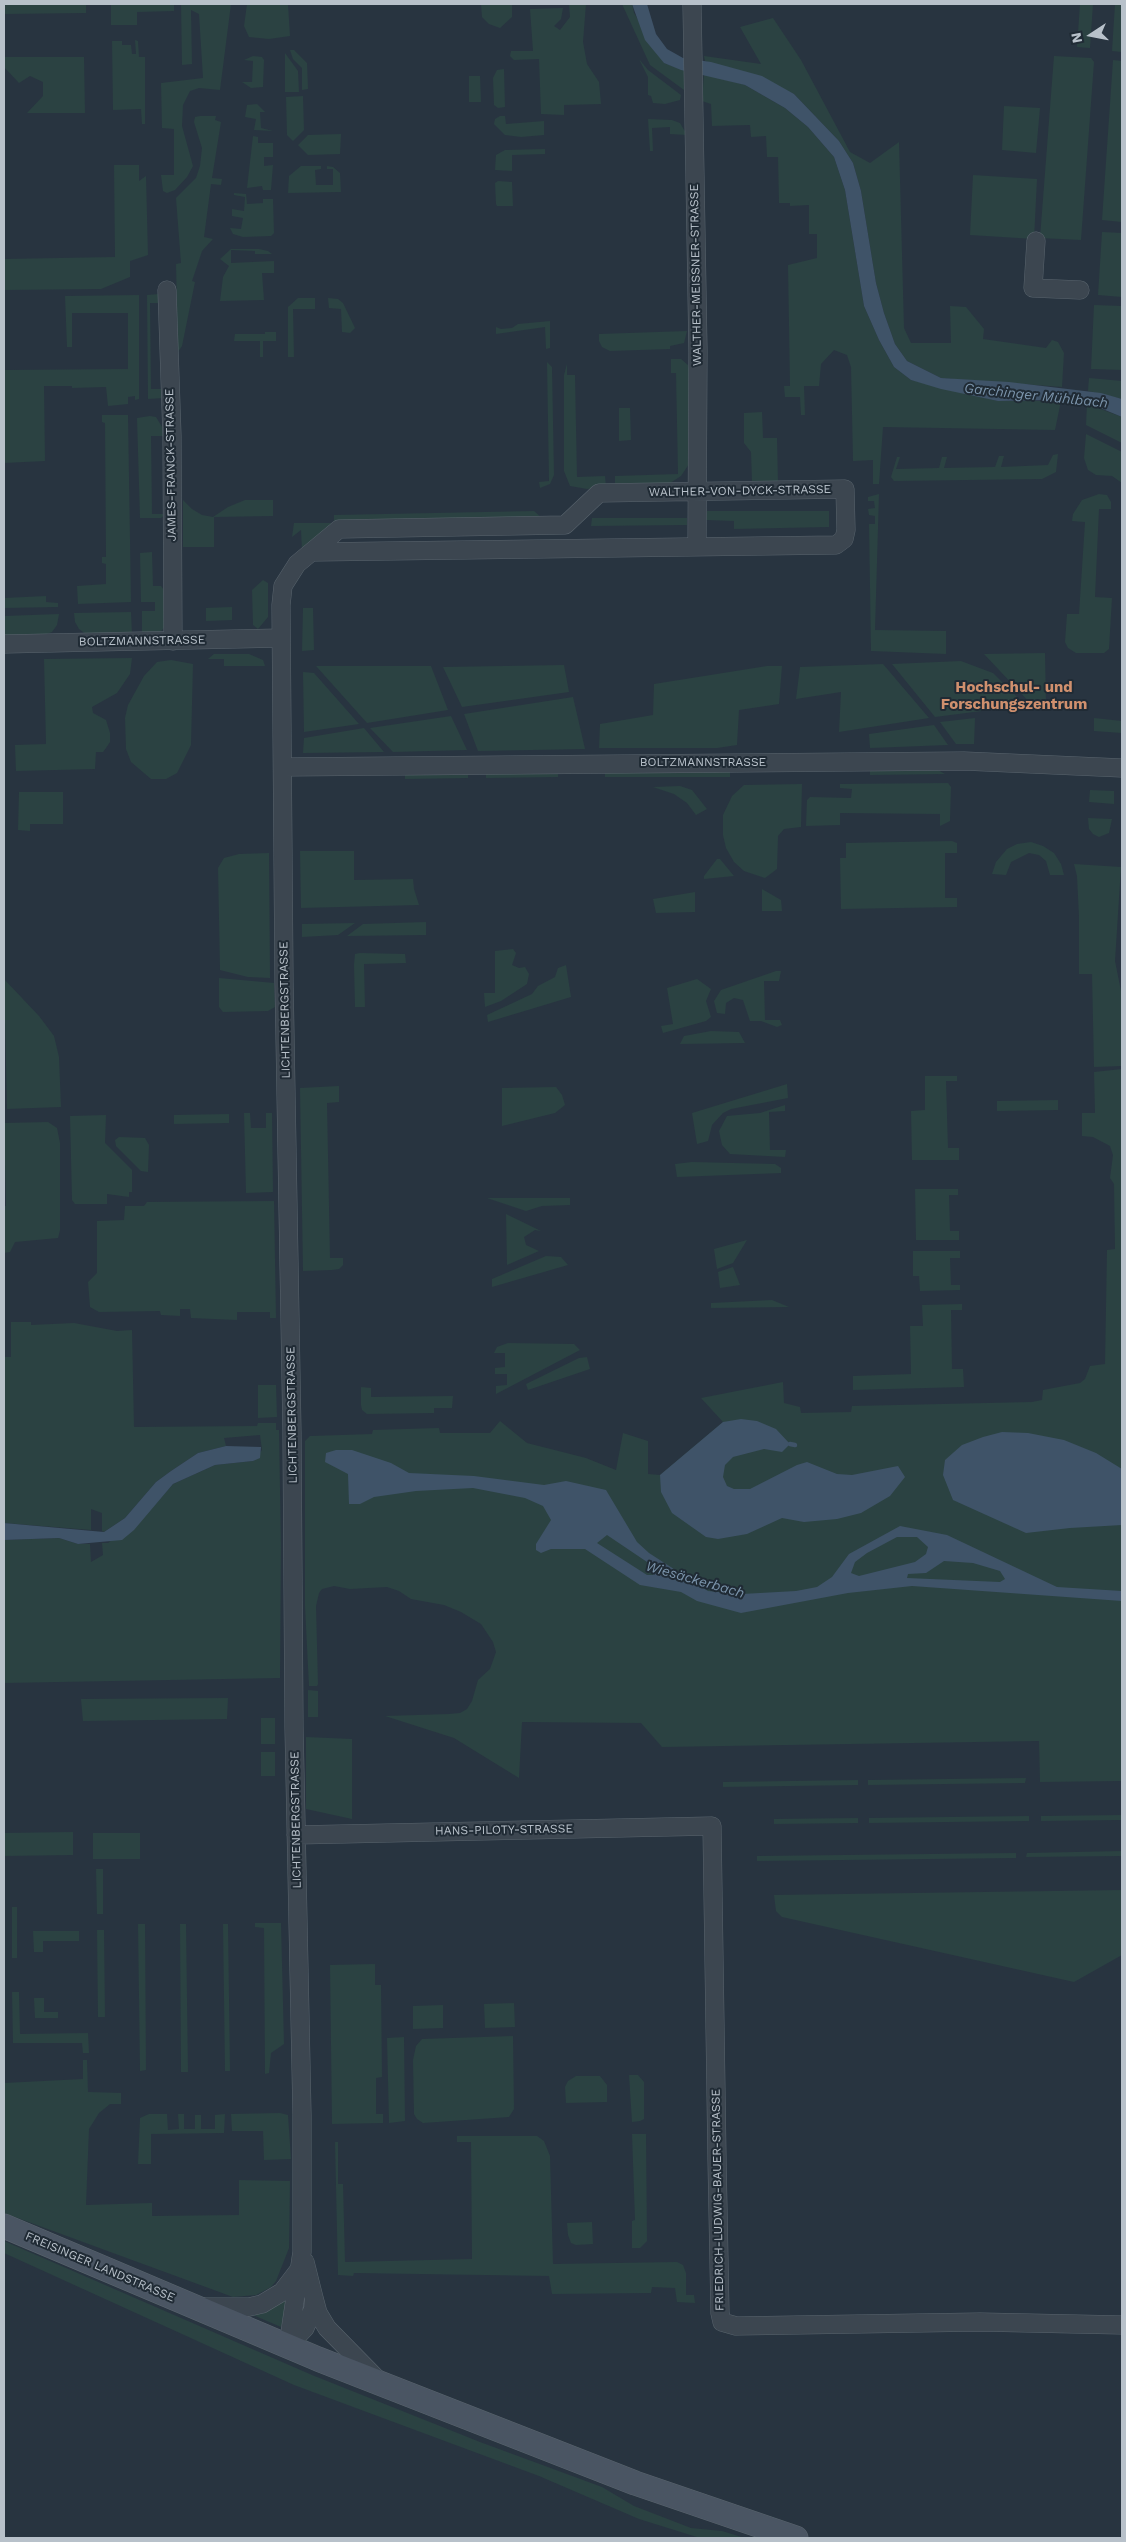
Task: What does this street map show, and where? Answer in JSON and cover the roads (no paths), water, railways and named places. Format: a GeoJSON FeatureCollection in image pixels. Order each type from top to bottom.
{"type":"FeatureCollection","features":[{"type":"Feature","properties":{"kind":"main road","name":"FREISINGER LANDSTRASSE"},"geometry":{"type":"LineString","coordinates":[[4,2226],[382,2384],[635,2483],[796,2538]]}},
{"type":"Feature","properties":{"kind":"street","name":"WALTHER-MEISSNER-STRASSE"},"geometry":{"type":"LineString","coordinates":[[692,4],[698,492],[697,547]]}},
{"type":"Feature","properties":{"kind":"street"},"geometry":{"type":"LineString","coordinates":[[1036,241],[1033,288],[1080,290]]}},
{"type":"Feature","properties":{"kind":"street","name":"JAMES-FRANCK-STRASSE"},"geometry":{"type":"LineString","coordinates":[[167,290],[172,436],[173,641]]}},
{"type":"Feature","properties":{"kind":"street","name":"WALTHER-VON-DYCK-STRASSE"},"geometry":{"type":"LineString","coordinates":[[286,579],[297,564],[314,552],[339,529],[565,525],[600,493],[845,489],[846,530],[844,539],[836,545],[314,552]]}},
{"type":"Feature","properties":{"kind":"street","name":"LICHTENBERGSTRASSE"},"geometry":{"type":"LineString","coordinates":[[286,579],[282,592],[281,638],[296,1835],[302,2091],[301,2260],[288,2346]]}},
{"type":"Feature","properties":{"kind":"street","name":"BOLTZMANNSTRASSE"},"geometry":{"type":"LineString","coordinates":[[4,644],[281,638]]}},
{"type":"Feature","properties":{"kind":"street","name":"BOLTZMANNSTRASSE"},"geometry":{"type":"LineString","coordinates":[[283,766],[964,761],[1122,768]]}},
{"type":"Feature","properties":{"kind":"street","name":"HANS-PILOTY-STRASSE"},"geometry":{"type":"LineString","coordinates":[[296,1835],[712,1826]]}},
{"type":"Feature","properties":{"kind":"street","name":"FRIEDRICH-LUDWIG-BAUER-STRASSE"},"geometry":{"type":"LineString","coordinates":[[712,1826],[720,2312],[722,2322],[730,2326],[980,2322],[1122,2325]]}},
{"type":"Feature","properties":{"kind":"street"},"geometry":{"type":"LineString","coordinates":[[197,2307],[249,2307],[262,2304],[282,2292],[301,2260]]}},
{"type":"Feature","properties":{"kind":"street","name":"LICHTENBERGSTRASSE"},"geometry":{"type":"LineString","coordinates":[[288,2346],[309,2321],[314,2298],[301,2260]]}},
{"type":"Feature","properties":{"kind":"street"},"geometry":{"type":"LineString","coordinates":[[314,2298],[318,2313],[327,2328],[382,2384]]}},
{"type":"Feature","properties":{"kind":"water","name":"Garchinger Mühlbach"},"geometry":{"type":"Polygon","coordinates":[[[632,4],[647,4],[656,34],[667,49],[683,58],[711,62],[762,76],[794,94],[839,141],[853,163],[861,191],[876,283],[884,313],[895,344],[907,361],[941,378],[1009,382],[1101,393],[1122,399],[1122,417],[1093,405],[1050,400],[998,401],[941,389],[911,380],[894,367],[879,340],[864,306],[845,190],[834,157],[808,127],[785,108],[745,85],[681,70],[664,63],[645,40],[632,4]]]}},
{"type":"Feature","properties":{"kind":"water"},"geometry":{"type":"Polygon","coordinates":[[[741,1419],[757,1421],[776,1429],[790,1444],[782,1452],[764,1449],[733,1457],[725,1465],[723,1477],[727,1486],[734,1489],[750,1489],[797,1465],[807,1462],[837,1474],[852,1475],[898,1466],[905,1477],[890,1496],[861,1513],[837,1519],[804,1522],[782,1518],[747,1534],[718,1539],[706,1537],[672,1513],[661,1492],[660,1475],[723,1422],[741,1419]]]}},
{"type":"Feature","properties":{"kind":"water"},"geometry":{"type":"Polygon","coordinates":[[[1002,1432],[1028,1433],[1064,1440],[1096,1453],[1122,1469],[1122,1525],[1026,1533],[953,1500],[943,1475],[945,1460],[962,1445],[1002,1432]]]}},
{"type":"Feature","properties":{"kind":"water"},"geometry":{"type":"Polygon","coordinates":[[[226,1446],[261,1447],[260,1458],[253,1461],[215,1465],[173,1484],[134,1530],[122,1540],[78,1544],[59,1538],[4,1540],[4,1523],[104,1532],[125,1518],[156,1482],[171,1471],[198,1453],[226,1446]]]}},
{"type":"Feature","properties":{"kind":"water"},"geometry":{"type":"Polygon","coordinates":[[[336,1450],[352,1450],[391,1463],[409,1473],[474,1476],[544,1485],[566,1481],[606,1490],[637,1542],[649,1553],[708,1591],[742,1594],[796,1591],[817,1587],[832,1577],[849,1554],[900,1526],[947,1535],[1057,1587],[1122,1591],[1122,1601],[912,1586],[848,1593],[741,1613],[697,1601],[681,1592],[640,1585],[585,1549],[551,1549],[541,1553],[536,1550],[536,1544],[551,1520],[543,1506],[525,1498],[473,1488],[416,1491],[374,1497],[360,1504],[349,1504],[348,1474],[325,1462],[326,1453],[336,1450]],[[607,1535],[597,1543],[647,1575],[653,1575],[654,1570],[650,1564],[607,1535]],[[897,1537],[867,1553],[855,1562],[851,1573],[859,1576],[915,1562],[926,1554],[928,1547],[917,1537],[897,1537]],[[944,1561],[926,1573],[908,1574],[907,1578],[1000,1582],[1005,1579],[1000,1571],[973,1563],[944,1561]]]}},
{"type":"Feature","properties":{"kind":"waterway"},"geometry":{"type":"LineString","coordinates":[[790,1444],[795,1445]]}},
{"type":"Feature","properties":{"kind":"district","name":"Hochschul- und Forschungszentrum"},"geometry":{"type":"Point","coordinates":[1014,696]}},
{"type":"Feature","properties":{"kind":"water label","name":"Wiesäckerbach"},"geometry":{"type":"Point","coordinates":[695,1580]}}]}
